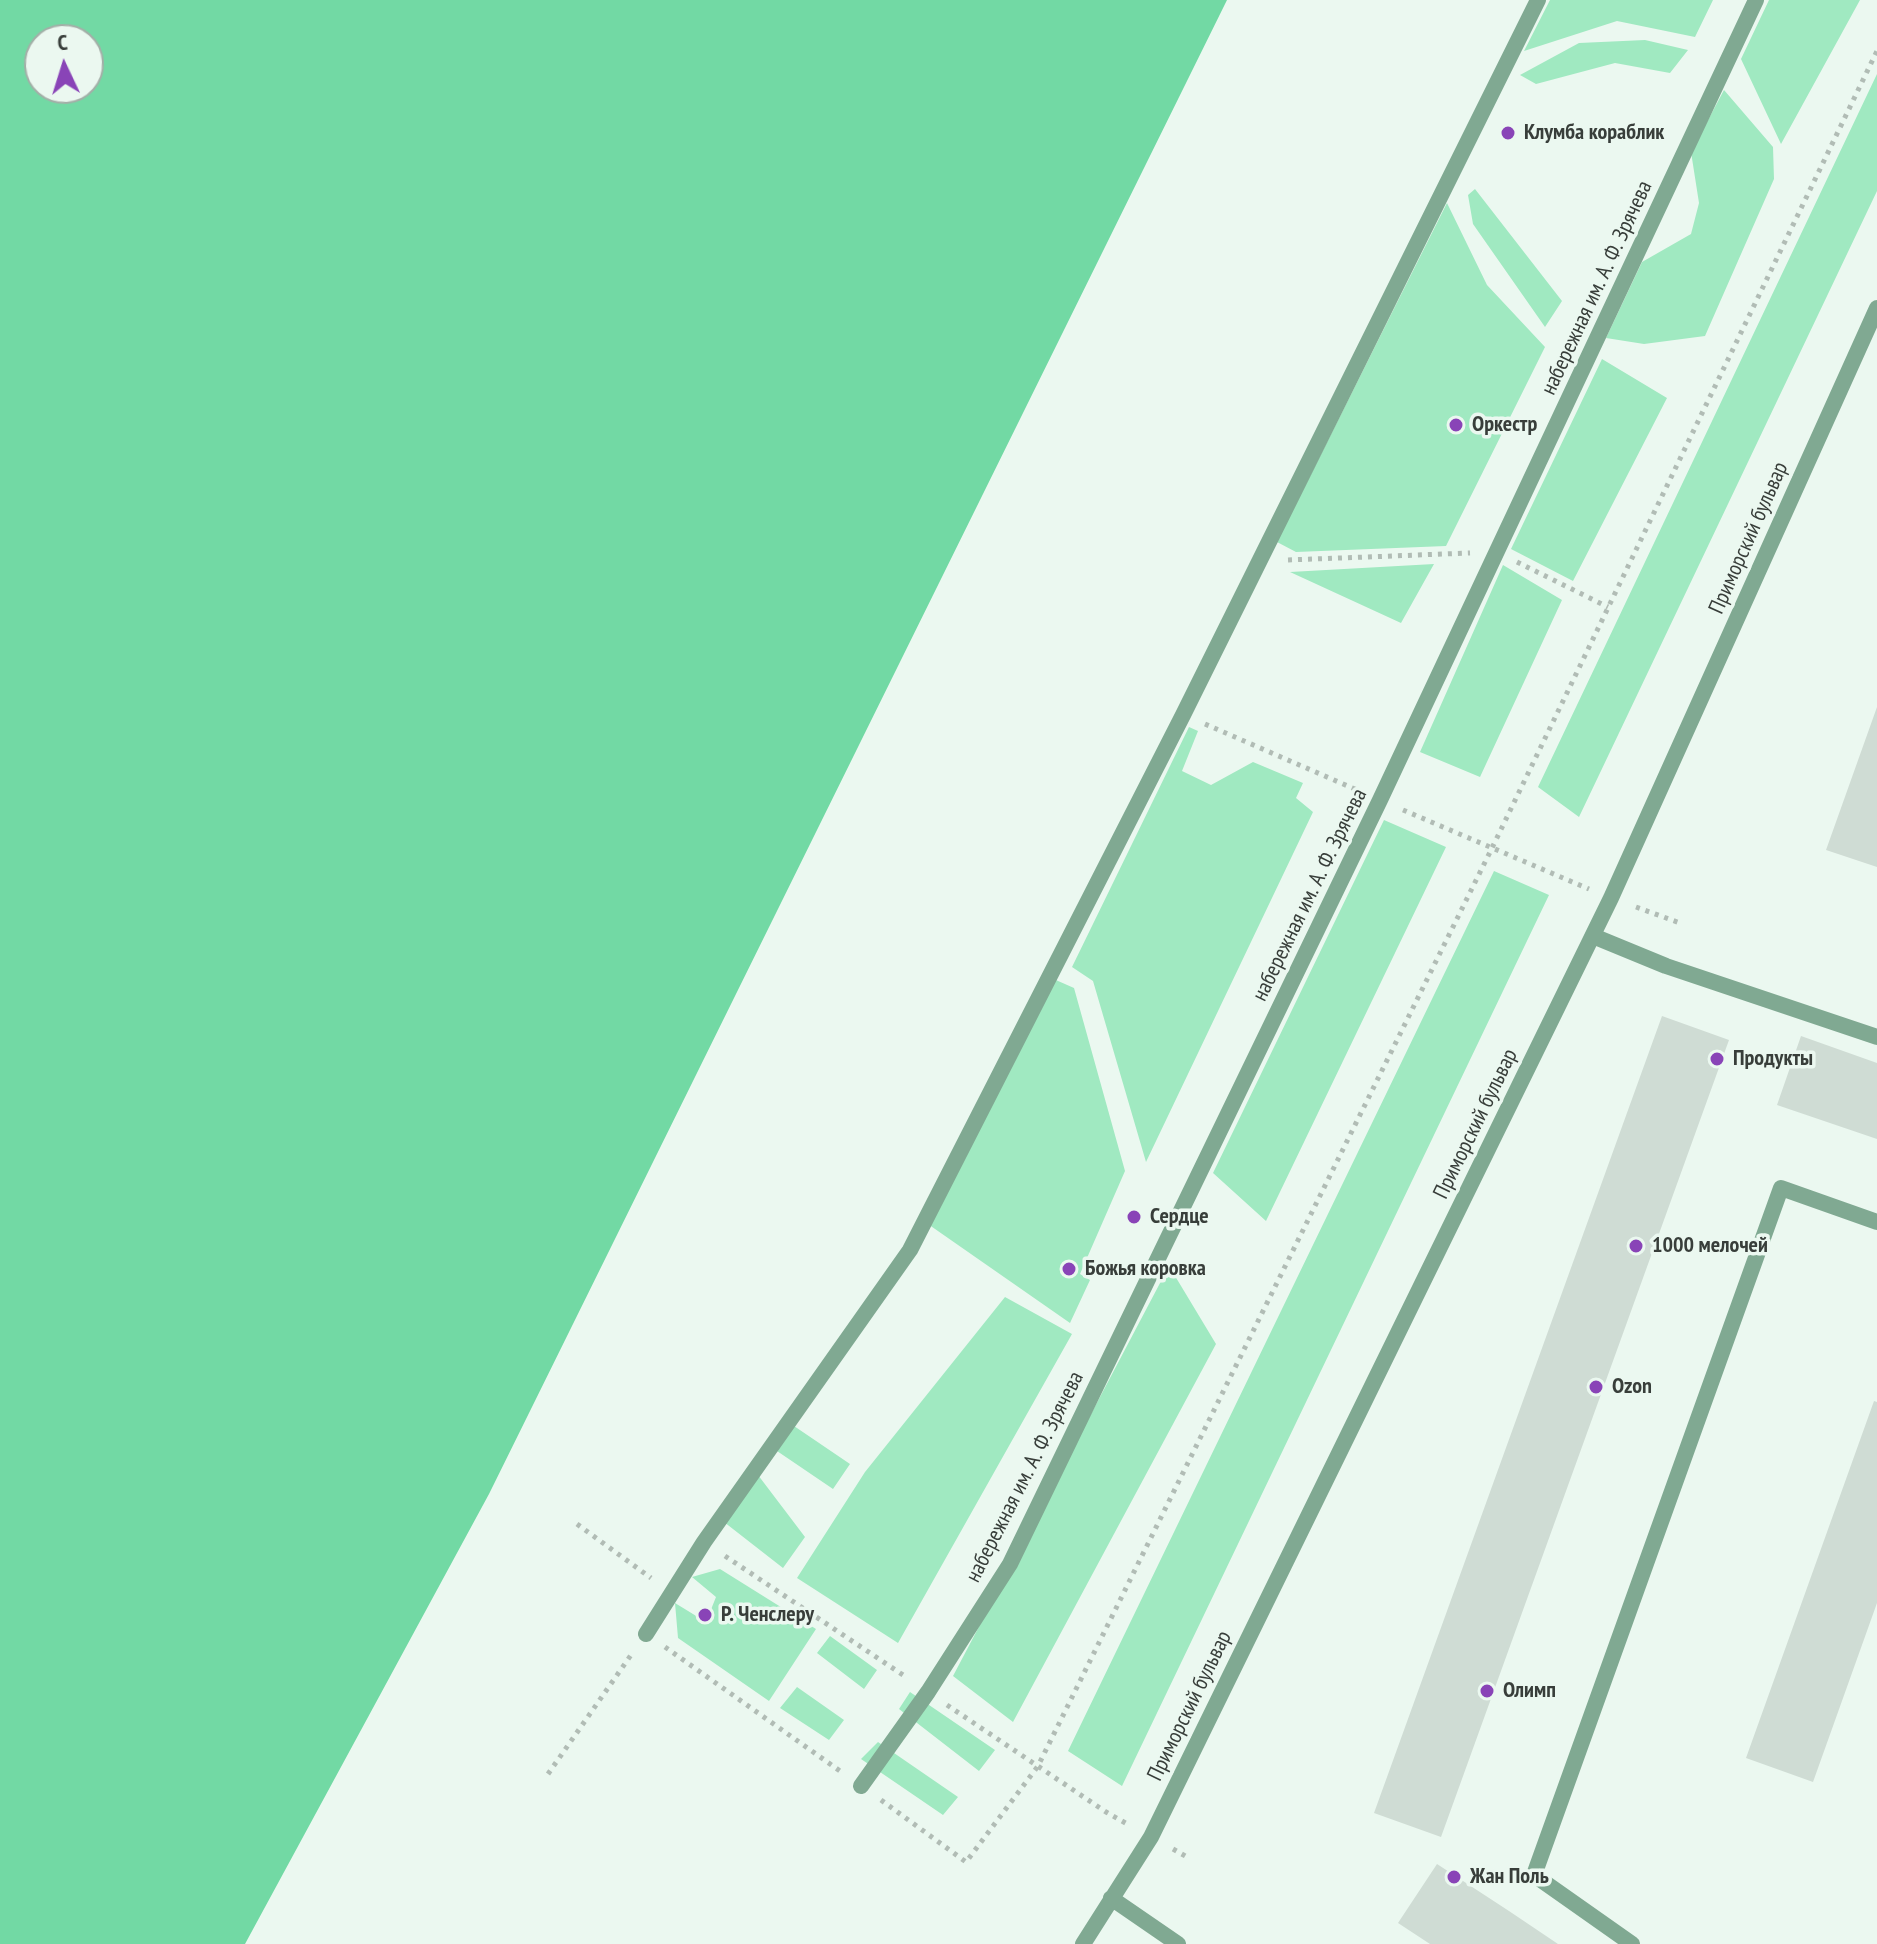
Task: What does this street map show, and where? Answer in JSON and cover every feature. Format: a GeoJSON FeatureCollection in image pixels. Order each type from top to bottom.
{"type":"FeatureCollection","features":[{"type":"Feature","properties":{"kind":"street"},"geometry":{"type":"LineString","coordinates":[[646,1634],[704,1542],[910,1250],[1183,715],[1538,0]]}},
{"type":"Feature","properties":{"kind":"street","name":"набережная им. А. Ф. Зрячева"},"geometry":{"type":"LineString","coordinates":[[861,1786],[928,1692],[1010,1564],[1380,800],[1756,0]]}},
{"type":"Feature","properties":{"kind":"street","name":"Приморский бульвар"},"geometry":{"type":"LineString","coordinates":[[1083,1944],[1151,1837],[1593,936],[1877,308]]}},
{"type":"Feature","properties":{"kind":"street"},"geometry":{"type":"LineString","coordinates":[[1593,936],[1666,966],[1877,1037]]}},
{"type":"Feature","properties":{"kind":"street"},"geometry":{"type":"LineString","coordinates":[[1632,1944],[1534,1875],[1781,1188],[1877,1222]]}},
{"type":"Feature","properties":{"kind":"street"},"geometry":{"type":"LineString","coordinates":[[1111,1898],[1178,1944]]}},
{"type":"Feature","properties":{"kind":"path"},"geometry":{"type":"LineString","coordinates":[[548,1774],[646,1634],[966,1862],[1038,1766],[1492,848],[1877,51]]}},
{"type":"Feature","properties":{"kind":"path"},"geometry":{"type":"LineString","coordinates":[[1259,561],[1497,552],[1608,607]]}},
{"type":"Feature","properties":{"kind":"path"},"geometry":{"type":"LineString","coordinates":[[1183,715],[1611,898],[1680,923]]}},
{"type":"Feature","properties":{"kind":"path"},"geometry":{"type":"LineString","coordinates":[[577,1524],[672,1592]]}},
{"type":"Feature","properties":{"kind":"shaded area"},"geometry":{"type":"Polygon","coordinates":[[[0,0],[1227,0],[489,1494],[245,1944],[0,1944],[0,0]]]}},
{"type":"Feature","properties":{"kind":"shaded area"},"geometry":{"type":"Polygon","coordinates":[[[1550,0],[1713,0],[1695,37],[1617,21],[1524,51],[1550,0]]]}},
{"type":"Feature","properties":{"kind":"shaded area"},"geometry":{"type":"Polygon","coordinates":[[[1769,0],[1860,0],[1781,144],[1741,59],[1769,0]]]}},
{"type":"Feature","properties":{"kind":"shaded area"},"geometry":{"type":"Polygon","coordinates":[[[1645,40],[1688,50],[1670,73],[1615,63],[1536,84],[1520,75],[1579,43],[1645,40]]]}},
{"type":"Feature","properties":{"kind":"shaded area"},"geometry":{"type":"Polygon","coordinates":[[[1877,74],[1877,191],[1579,817],[1538,787],[1877,74]]]}},
{"type":"Feature","properties":{"kind":"shaded area"},"geometry":{"type":"Polygon","coordinates":[[[1724,90],[1773,147],[1774,179],[1705,336],[1644,344],[1606,338],[1642,262],[1691,234],[1699,203],[1691,152],[1724,90]]]}},
{"type":"Feature","properties":{"kind":"shaded area"},"geometry":{"type":"Polygon","coordinates":[[[1475,189],[1562,301],[1545,327],[1473,224],[1468,195],[1475,189]]]}},
{"type":"Feature","properties":{"kind":"shaded area"},"geometry":{"type":"Polygon","coordinates":[[[1447,203],[1487,285],[1545,347],[1446,546],[1296,552],[1277,542],[1447,203]]]}},
{"type":"Feature","properties":{"kind":"shaded area"},"geometry":{"type":"Polygon","coordinates":[[[1602,359],[1667,398],[1573,581],[1511,549],[1602,359]]]}},
{"type":"Feature","properties":{"kind":"shaded area"},"geometry":{"type":"Polygon","coordinates":[[[1434,564],[1401,623],[1290,572],[1434,564]]]}},
{"type":"Feature","properties":{"kind":"shaded area"},"geometry":{"type":"Polygon","coordinates":[[[1503,565],[1562,600],[1480,777],[1420,752],[1503,565]]]}},
{"type":"Feature","properties":{"kind":"shaded area"},"geometry":{"type":"Polygon","coordinates":[[[1189,727],[1198,731],[1182,771],[1211,785],[1253,762],[1303,783],[1296,798],[1313,812],[1146,1162],[1093,981],[1072,967],[1189,727]]]}},
{"type":"Feature","properties":{"kind":"shaded area"},"geometry":{"type":"Polygon","coordinates":[[[1384,820],[1446,847],[1266,1221],[1213,1173],[1384,820]]]}},
{"type":"Feature","properties":{"kind":"shaded area"},"geometry":{"type":"Polygon","coordinates":[[[1494,871],[1549,895],[1122,1786],[1068,1751],[1494,871]]]}},
{"type":"Feature","properties":{"kind":"shaded area"},"geometry":{"type":"Polygon","coordinates":[[[1049,977],[1074,988],[1125,1171],[1080,1274],[1090,1280],[1070,1323],[925,1222],[1049,977]]]}},
{"type":"Feature","properties":{"kind":"shaded area"},"geometry":{"type":"Polygon","coordinates":[[[1169,1266],[1216,1344],[1013,1722],[953,1676],[1169,1266]]]}},
{"type":"Feature","properties":{"kind":"shaded area"},"geometry":{"type":"Polygon","coordinates":[[[1005,1297],[1072,1334],[898,1643],[797,1578],[865,1472],[1005,1297]]]}},
{"type":"Feature","properties":{"kind":"shaded area"},"geometry":{"type":"Polygon","coordinates":[[[794,1426],[850,1464],[833,1489],[777,1451],[794,1426]]]}},
{"type":"Feature","properties":{"kind":"shaded area"},"geometry":{"type":"Polygon","coordinates":[[[758,1475],[805,1537],[783,1568],[724,1522],[758,1475]]]}},
{"type":"Feature","properties":{"kind":"shaded area"},"geometry":{"type":"Polygon","coordinates":[[[720,1569],[816,1629],[769,1701],[678,1638],[675,1603],[706,1622],[716,1597],[692,1577],[720,1569]]]}},
{"type":"Feature","properties":{"kind":"shaded area"},"geometry":{"type":"Polygon","coordinates":[[[830,1636],[877,1670],[864,1689],[817,1653],[830,1636]]]}},
{"type":"Feature","properties":{"kind":"shaded area"},"geometry":{"type":"Polygon","coordinates":[[[797,1687],[844,1720],[829,1740],[780,1708],[797,1687]]]}},
{"type":"Feature","properties":{"kind":"shaded area"},"geometry":{"type":"Polygon","coordinates":[[[910,1692],[995,1750],[979,1771],[899,1709],[910,1692]]]}},
{"type":"Feature","properties":{"kind":"shaded area"},"geometry":{"type":"Polygon","coordinates":[[[878,1742],[958,1797],[943,1815],[861,1759],[878,1742]]]}},
{"type":"Feature","properties":{"kind":"building"},"geometry":{"type":"Polygon","coordinates":[[[1877,707],[1877,867],[1826,850],[1877,707]]]}},
{"type":"Feature","properties":{"kind":"building"},"geometry":{"type":"Polygon","coordinates":[[[1662,1016],[1729,1040],[1441,1837],[1374,1813],[1662,1016]]]}},
{"type":"Feature","properties":{"kind":"building"},"geometry":{"type":"Polygon","coordinates":[[[1801,1036],[1877,1063],[1877,1139],[1777,1105],[1801,1036]]]}},
{"type":"Feature","properties":{"kind":"building"},"geometry":{"type":"Polygon","coordinates":[[[1874,1401],[1877,1402],[1877,1603],[1813,1782],[1746,1758],[1874,1401]]]}},
{"type":"Feature","properties":{"kind":"building"},"geometry":{"type":"Polygon","coordinates":[[[1437,1864],[1558,1944],[1430,1944],[1398,1923],[1437,1864]]]}},
{"type":"Feature","properties":{"kind":"place","name":"Клумба кораблик"},"geometry":{"type":"Point","coordinates":[1508,133]}},
{"type":"Feature","properties":{"kind":"place","name":"Оркестр"},"geometry":{"type":"Point","coordinates":[1456,425]}},
{"type":"Feature","properties":{"kind":"place","name":"Продукты"},"geometry":{"type":"Point","coordinates":[1717,1059]}},
{"type":"Feature","properties":{"kind":"place","name":"Сердце"},"geometry":{"type":"Point","coordinates":[1134,1217]}},
{"type":"Feature","properties":{"kind":"place","name":"1000 мелочей"},"geometry":{"type":"Point","coordinates":[1636,1246]}},
{"type":"Feature","properties":{"kind":"place","name":"Божья коровка"},"geometry":{"type":"Point","coordinates":[1069,1269]}},
{"type":"Feature","properties":{"kind":"place","name":"Ozon"},"geometry":{"type":"Point","coordinates":[1596,1387]}},
{"type":"Feature","properties":{"kind":"place","name":"Р. Ченслеру"},"geometry":{"type":"Point","coordinates":[705,1615]}},
{"type":"Feature","properties":{"kind":"place","name":"Олимп"},"geometry":{"type":"Point","coordinates":[1487,1691]}},
{"type":"Feature","properties":{"kind":"place","name":"Жан Поль"},"geometry":{"type":"Point","coordinates":[1454,1877]}}]}
